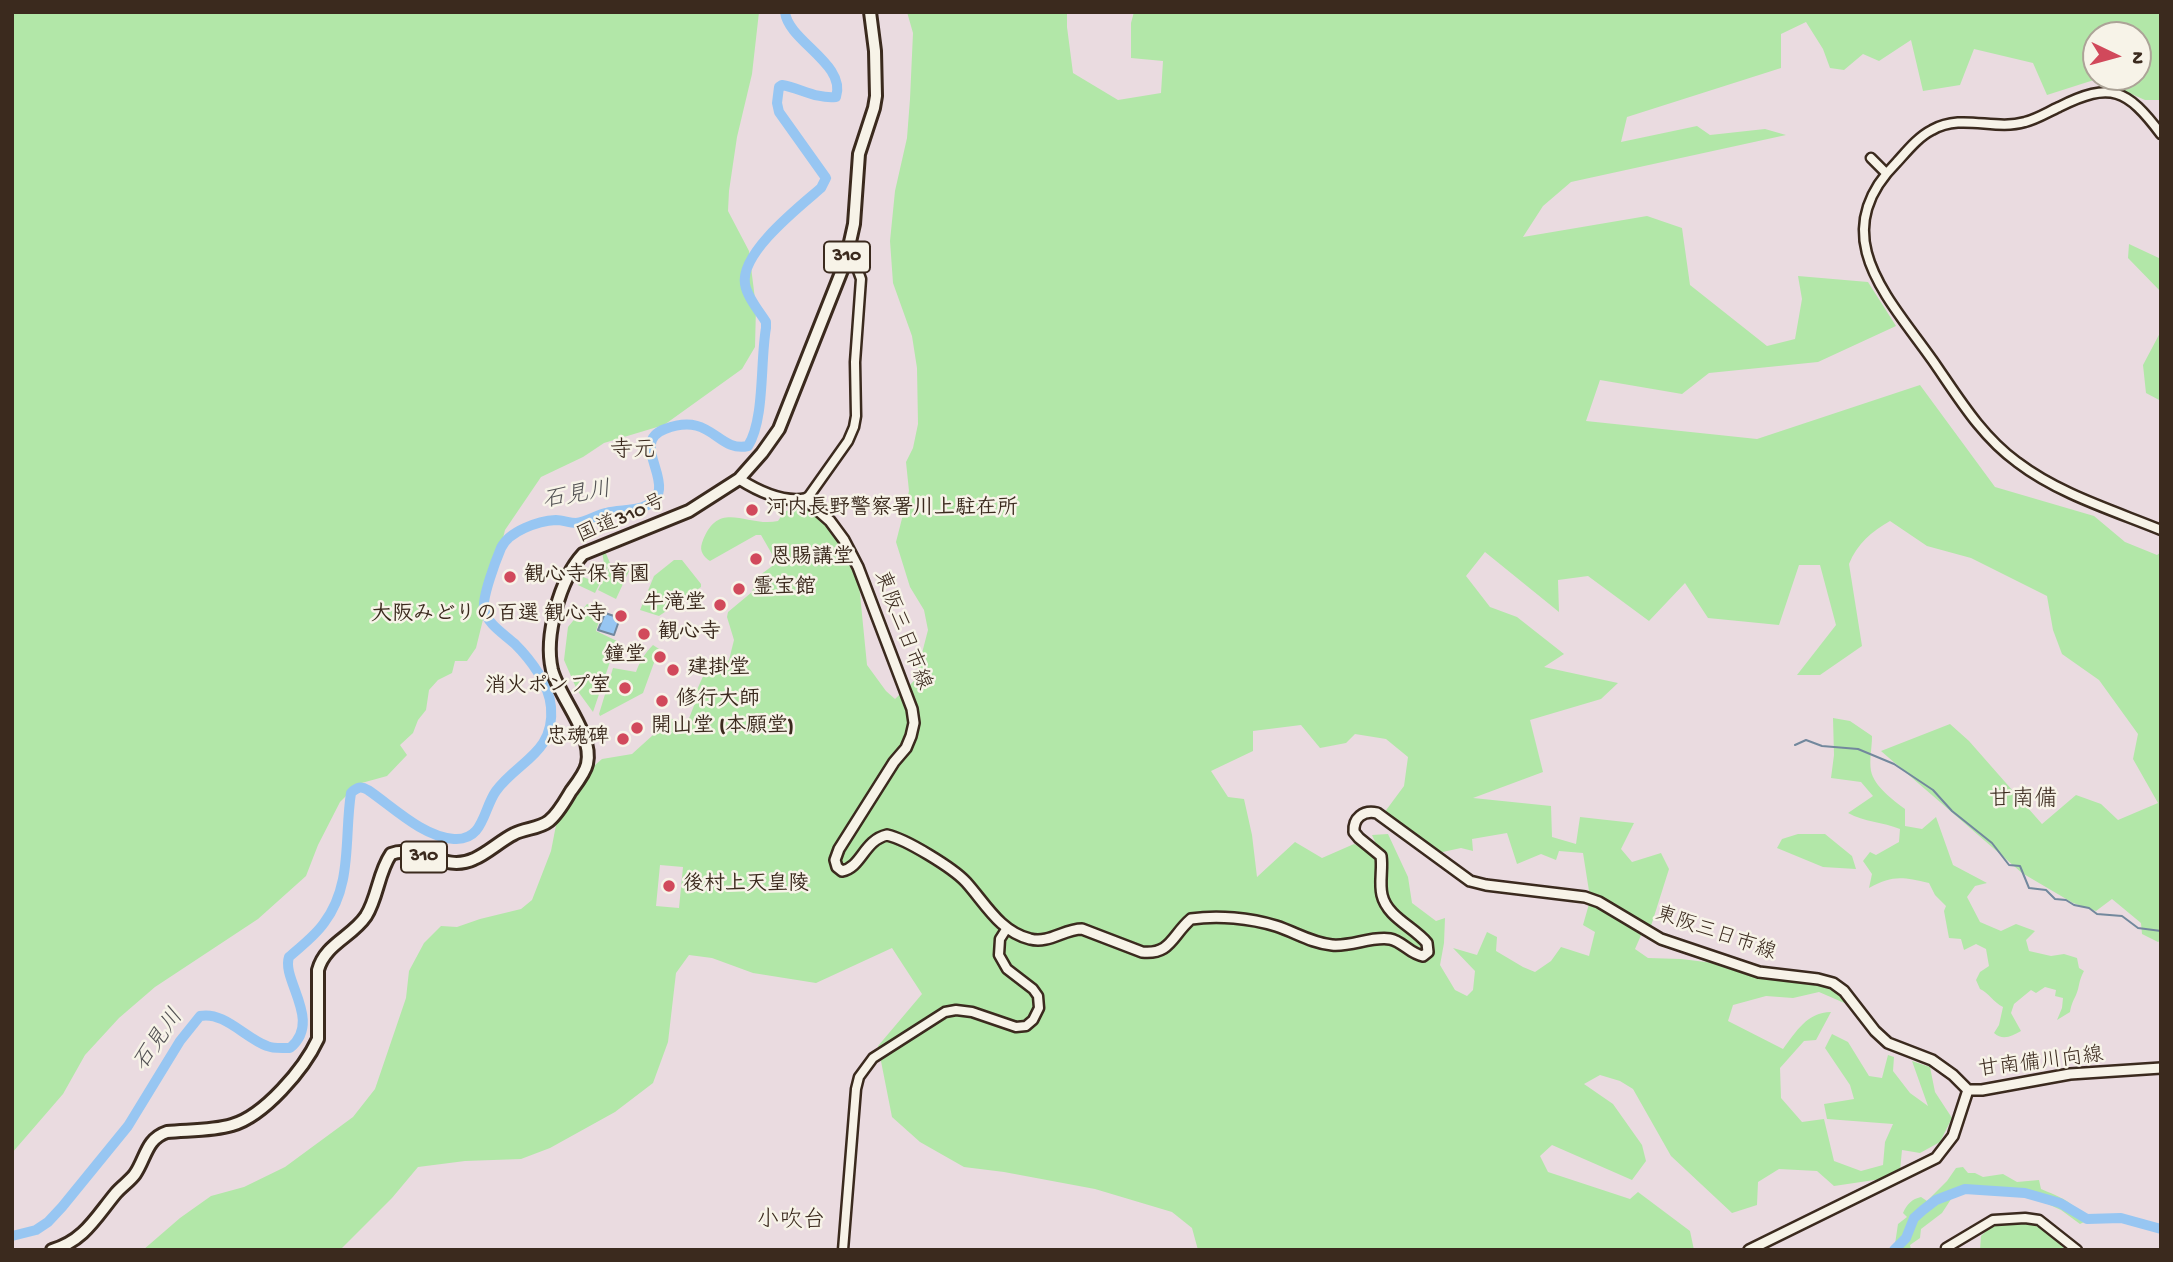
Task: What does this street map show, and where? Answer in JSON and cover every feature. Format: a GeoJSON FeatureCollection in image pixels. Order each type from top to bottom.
{"type":"FeatureCollection","features":[{"type":"Feature","properties":{"kind":"highway","name":"国道310号"},"geometry":{"type":"LineString","coordinates":[[52,1250],[66,1246],[87,1231],[135,1174],[150,1143],[160,1134],[230,1126],[256,1113],[285,1085],[318,1039],[318,970],[321,960],[330,948],[365,917],[381,872],[391,853],[405,850],[452,863],[467,862],[516,832],[540,826],[552,819],[585,769],[588,758],[580,729],[551,667],[553,622],[564,586],[572,566],[583,554],[682,515],[739,479],[779,429],[846,260],[854,224],[859,153],[876,96],[875,42],[870,12]]}},
{"type":"Feature","properties":{"kind":"main road"},"geometry":{"type":"LineString","coordinates":[[739,479],[752,488],[782,498],[805,499]]}},
{"type":"Feature","properties":{"kind":"main road","name":"東阪三日市線"},"geometry":{"type":"LineString","coordinates":[[805,499],[830,521],[858,567],[912,709],[914,723],[906,748],[894,762],[839,849],[835,860],[842,871],[852,867],[871,842],[880,837],[896,837],[948,867],[964,880],[995,918],[1007,928],[1038,941],[1082,929],[1150,952],[1168,946],[1191,919],[1234,919],[1277,926],[1309,940],[1329,945],[1346,946],[1392,939],[1423,956],[1429,948],[1425,939],[1399,919],[1383,900],[1381,856],[1354,832],[1358,817],[1371,812],[1377,813],[1470,881],[1585,897],[1599,902],[1661,940],[1759,972],[1833,983],[1844,991],[1888,1044],[1932,1060],[1968,1090]]}},
{"type":"Feature","properties":{"kind":"main road","name":"甘南備川向線"},"geometry":{"type":"LineString","coordinates":[[1968,1090],[1982,1090],[2070,1073],[2161,1069]]}},
{"type":"Feature","properties":{"kind":"main road"},"geometry":{"type":"LineString","coordinates":[[1749,1250],[1936,1158],[1953,1136],[1968,1090]]}},
{"type":"Feature","properties":{"kind":"street"},"geometry":{"type":"LineString","coordinates":[[2161,134],[2145,113],[2127,98],[2107,92],[2077,98],[2022,123],[2001,125],[1963,121],[1940,126],[1922,136],[1886,173],[1874,191],[1866,212],[1863,234],[1868,263],[1881,286],[1975,422],[2000,449],[2044,481],[2161,530]]}},
{"type":"Feature","properties":{"kind":"street"},"geometry":{"type":"LineString","coordinates":[[1871,158],[1886,173]]}},
{"type":"Feature","properties":{"kind":"street"},"geometry":{"type":"LineString","coordinates":[[805,499],[848,441],[856,419],[855,370],[861,279],[860,271],[846,260]]}},
{"type":"Feature","properties":{"kind":"street"},"geometry":{"type":"LineString","coordinates":[[843,1250],[856,1089],[863,1069],[873,1058],[945,1012],[972,1012],[1016,1027],[1030,1023],[1038,1014],[1038,996],[1033,989],[1007,970],[1000,958],[1000,939],[1007,928]]}},
{"type":"Feature","properties":{"kind":"street"},"geometry":{"type":"LineString","coordinates":[[1946,1248],[1993,1220],[2025,1218],[2039,1220],[2077,1250]]}},
{"type":"Feature","properties":{"kind":"green space"},"geometry":{"type":"Polygon","coordinates":[[[12,12],[759,12],[752,74],[737,137],[728,211],[749,251],[756,307],[755,347],[742,369],[664,425],[604,443],[583,457],[541,477],[505,530],[476,648],[467,661],[455,661],[452,673],[438,680],[429,690],[426,710],[413,733],[400,745],[407,755],[387,776],[358,784],[340,802],[306,876],[258,919],[155,987],[119,1018],[85,1055],[63,1094],[12,1153],[12,12]]]}},
{"type":"Feature","properties":{"kind":"green space"},"geometry":{"type":"Polygon","coordinates":[[[907,12],[1067,12],[1073,73],[1118,100],[1161,93],[1163,61],[1131,58],[1131,23],[1134,12],[2161,12],[2161,100],[2145,100],[2124,91],[2152,91],[2152,21],[2082,21],[2082,84],[2047,95],[2033,63],[1974,49],[1960,85],[1923,91],[1911,40],[1879,61],[1863,54],[1844,70],[1830,68],[1823,49],[1806,22],[1781,34],[1781,68],[1627,117],[1621,142],[1697,126],[1710,135],[1765,129],[1786,135],[1571,182],[1543,206],[1523,237],[1647,216],[1682,228],[1690,285],[1767,346],[1795,339],[1802,299],[1798,276],[1868,282],[1896,326],[1818,362],[1709,373],[1682,394],[1600,380],[1586,421],[1757,439],[1920,385],[1995,487],[2094,516],[2125,542],[2157,555],[2161,552],[2161,940],[2158,942],[2142,934],[2141,923],[2112,899],[2096,911],[2073,903],[2022,873],[1881,751],[1950,724],[1969,741],[2042,824],[2076,795],[2101,804],[2118,820],[2158,803],[2133,759],[2138,734],[2099,680],[2062,654],[2053,630],[2047,596],[1971,558],[1927,546],[1890,521],[1866,539],[1849,564],[1862,646],[1820,675],[1797,675],[1836,625],[1820,565],[1799,565],[1779,625],[1708,618],[1685,583],[1649,621],[1588,576],[1558,580],[1559,612],[1485,552],[1466,576],[1490,607],[1517,617],[1564,654],[1544,667],[1618,683],[1601,699],[1530,720],[1543,772],[1473,798],[1551,806],[1552,837],[1576,844],[1580,817],[1634,823],[1621,849],[1632,862],[1661,853],[1669,869],[1651,926],[1589,891],[1583,853],[1559,851],[1556,860],[1541,854],[1517,864],[1507,833],[1472,839],[1473,851],[1461,848],[1438,853],[1384,813],[1404,786],[1408,757],[1386,739],[1355,734],[1346,743],[1320,748],[1301,725],[1253,731],[1253,751],[1211,771],[1228,797],[1244,799],[1257,877],[1295,842],[1322,858],[1354,844],[1382,857],[1372,835],[1388,834],[1408,877],[1412,903],[1436,921],[1445,918],[1440,965],[1455,990],[1467,996],[1473,990],[1475,971],[1453,948],[1477,955],[1487,932],[1497,937],[1496,951],[1535,972],[1551,961],[1561,947],[1589,956],[1595,932],[1583,925],[1589,904],[1642,933],[1635,949],[1648,958],[1722,964],[1826,984],[1841,993],[1849,1005],[1819,992],[1793,998],[1766,996],[1733,1005],[1728,1021],[1783,1049],[1809,1019],[1831,1012],[1816,1040],[1804,1041],[1780,1068],[1781,1098],[1802,1122],[1824,1119],[1834,1161],[1861,1171],[1883,1165],[1885,1142],[1893,1124],[1827,1119],[1824,1104],[1854,1099],[1850,1085],[1825,1048],[1832,1034],[1848,1042],[1869,1076],[1882,1078],[1888,1055],[1894,1057],[1893,1071],[1910,1093],[1928,1106],[1912,1061],[1930,1067],[1935,1092],[1952,1118],[1940,1142],[1920,1153],[1902,1150],[1900,1171],[1888,1178],[1834,1186],[1817,1171],[1779,1169],[1758,1182],[1757,1205],[1732,1213],[1671,1156],[1633,1089],[1620,1081],[1600,1075],[1584,1084],[1613,1104],[1642,1145],[1646,1161],[1632,1180],[1552,1145],[1540,1156],[1548,1172],[1630,1199],[1638,1192],[1690,1231],[1694,1250],[1198,1250],[1192,1228],[1172,1212],[1095,1189],[964,1167],[920,1142],[892,1117],[878,1046],[922,994],[892,948],[816,983],[753,973],[712,958],[689,955],[676,973],[668,1042],[653,1083],[615,1112],[550,1148],[521,1159],[465,1161],[418,1167],[392,1198],[340,1250],[143,1250],[211,1196],[244,1187],[285,1167],[353,1117],[375,1089],[406,998],[409,971],[424,943],[441,926],[457,927],[521,909],[532,900],[551,851],[557,820],[588,771],[602,759],[632,754],[653,735],[658,714],[678,721],[688,721],[695,703],[695,694],[706,670],[717,668],[729,660],[734,640],[728,612],[752,592],[756,578],[776,561],[761,535],[756,535],[710,561],[703,554],[701,546],[716,521],[734,517],[778,521],[784,512],[793,508],[806,509],[820,519],[840,543],[859,584],[867,665],[895,699],[915,680],[928,630],[924,610],[910,587],[896,542],[909,491],[906,462],[913,448],[918,424],[917,368],[912,336],[893,283],[890,241],[895,191],[907,138],[913,33],[907,12]],[[660,865],[656,906],[679,908],[683,867],[660,865]]]}},
{"type":"Feature","properties":{"kind":"green space"},"geometry":{"type":"Polygon","coordinates":[[[2129,244],[2161,259],[2161,292],[2128,258],[2129,244]]]}},
{"type":"Feature","properties":{"kind":"green space"},"geometry":{"type":"Polygon","coordinates":[[[2161,331],[2161,401],[2146,393],[2143,365],[2161,331]]]}},
{"type":"Feature","properties":{"kind":"green space"},"geometry":{"type":"Polygon","coordinates":[[[605,551],[610,563],[595,593],[578,585],[583,577],[594,581],[604,563],[602,552],[605,551]]]}},
{"type":"Feature","properties":{"kind":"green space"},"geometry":{"type":"Polygon","coordinates":[[[674,560],[682,560],[701,587],[659,616],[640,610],[654,576],[674,560]]]}},
{"type":"Feature","properties":{"kind":"green space"},"geometry":{"type":"Polygon","coordinates":[[[620,562],[629,571],[616,599],[598,590],[611,564],[620,562]]]}},
{"type":"Feature","properties":{"kind":"green space"},"geometry":{"type":"Polygon","coordinates":[[[587,604],[603,608],[596,631],[617,641],[593,712],[577,690],[564,660],[568,627],[587,604]]]}},
{"type":"Feature","properties":{"kind":"green space"},"geometry":{"type":"Polygon","coordinates":[[[653,645],[659,649],[643,693],[600,716],[613,668],[636,672],[653,645]]]}},
{"type":"Feature","properties":{"kind":"green space"},"geometry":{"type":"Polygon","coordinates":[[[1833,718],[1850,721],[1872,736],[1870,763],[1873,777],[1885,792],[1905,809],[1905,826],[1922,829],[1936,817],[1953,865],[1987,883],[1975,886],[1967,897],[1980,922],[2001,931],[2016,924],[2035,931],[2026,940],[2029,951],[2077,958],[2079,968],[2084,971],[2070,1012],[2057,1020],[2063,998],[2055,996],[2056,990],[2045,987],[2036,993],[2031,990],[2014,1004],[2011,1013],[2021,1031],[2008,1037],[1997,1035],[1994,1033],[1999,1025],[2003,1007],[1980,989],[1976,980],[1980,972],[1989,966],[1986,949],[1976,944],[1964,950],[1961,939],[1949,938],[1944,911],[1946,906],[1935,895],[1929,883],[1898,878],[1869,888],[1872,874],[1863,861],[1870,852],[1876,855],[1899,842],[1900,829],[1848,813],[1873,796],[1861,782],[1831,778],[1834,755],[1833,718]]]}},
{"type":"Feature","properties":{"kind":"green space"},"geometry":{"type":"Polygon","coordinates":[[[1798,834],[1825,834],[1852,856],[1856,869],[1823,867],[1777,848],[1782,839],[1798,834]]]}},
{"type":"Feature","properties":{"kind":"green space"},"geometry":{"type":"Polygon","coordinates":[[[1963,1167],[1968,1173],[1983,1177],[2003,1174],[2017,1182],[2039,1180],[2041,1189],[2072,1205],[2084,1222],[2080,1224],[2061,1210],[2041,1201],[1989,1194],[1974,1186],[1957,1190],[1942,1213],[1921,1229],[1920,1238],[1910,1245],[1911,1250],[1890,1250],[1895,1244],[1898,1224],[1907,1217],[1903,1213],[1908,1205],[1921,1197],[1927,1201],[1956,1168],[1963,1167]]]}},
{"type":"Feature","properties":{"kind":"green space"},"geometry":{"type":"Polygon","coordinates":[[[2025,1221],[2048,1232],[2066,1250],[1980,1250],[1981,1236],[1994,1223],[2025,1221]]]}},
{"type":"Feature","properties":{"kind":"water"},"geometry":{"type":"Polygon","coordinates":[[[605,613],[620,618],[614,635],[598,630],[605,613]]]}},
{"type":"Feature","properties":{"kind":"waterway","name":"石見川"},"geometry":{"type":"LineString","coordinates":[[12,1236],[36,1230],[62,1207],[128,1126],[180,1041],[200,1016],[218,1017],[272,1048],[290,1048],[299,1037],[303,1026],[302,1013],[290,977],[289,957],[320,928],[339,893],[346,860],[353,791],[357,788],[368,790],[431,833],[454,839],[464,838],[477,829],[496,791],[541,746],[551,723],[547,690],[527,657],[492,624],[484,609],[490,579],[505,542],[517,532],[541,522],[580,522],[606,513],[643,507],[655,499],[659,490],[651,445],[654,436],[665,429],[693,425],[704,428],[729,444],[737,447],[748,446],[760,406],[766,322],[748,294],[746,272],[761,245],[821,188],[826,178],[779,112],[779,87],[782,85],[836,97],[837,85],[833,74],[796,33],[785,12]]}},
{"type":"Feature","properties":{"kind":"waterway"},"geometry":{"type":"LineString","coordinates":[[1795,745],[1806,740],[1822,746],[1858,749],[1894,764],[1933,790],[1952,811],[1992,843],[2009,865],[2020,866],[2029,888],[2046,890],[2055,899],[2089,908],[2097,914],[2122,916],[2138,928],[2161,931]]}},
{"type":"Feature","properties":{"kind":"waterway"},"geometry":{"type":"LineString","coordinates":[[1894,1250],[1906,1238],[1914,1218],[1923,1210],[1936,1200],[1965,1189],[2025,1193],[2060,1203],[2087,1219],[2121,1218],[2161,1229]]}},
{"type":"Feature","properties":{"kind":"place","name":"河内長野警察署川上駐在所"},"geometry":{"type":"Point","coordinates":[752,510]}},
{"type":"Feature","properties":{"kind":"place","name":"恩賜講堂"},"geometry":{"type":"Point","coordinates":[756,559]}},
{"type":"Feature","properties":{"kind":"place","name":"観心寺保育園"},"geometry":{"type":"Point","coordinates":[510,577]}},
{"type":"Feature","properties":{"kind":"place","name":"霊宝館"},"geometry":{"type":"Point","coordinates":[739,589]}},
{"type":"Feature","properties":{"kind":"place","name":"牛滝堂"},"geometry":{"type":"Point","coordinates":[720,605]}},
{"type":"Feature","properties":{"kind":"place","name":"大阪みどりの百選 観心寺"},"geometry":{"type":"Point","coordinates":[621,616]}},
{"type":"Feature","properties":{"kind":"place","name":"観心寺"},"geometry":{"type":"Point","coordinates":[644,634]}},
{"type":"Feature","properties":{"kind":"place","name":"鐘堂"},"geometry":{"type":"Point","coordinates":[660,657]}},
{"type":"Feature","properties":{"kind":"place","name":"建掛堂"},"geometry":{"type":"Point","coordinates":[673,670]}},
{"type":"Feature","properties":{"kind":"place","name":"消火ポンプ室"},"geometry":{"type":"Point","coordinates":[625,688]}},
{"type":"Feature","properties":{"kind":"place","name":"修行大師"},"geometry":{"type":"Point","coordinates":[662,701]}},
{"type":"Feature","properties":{"kind":"place","name":"開山堂 (本願堂)"},"geometry":{"type":"Point","coordinates":[637,728]}},
{"type":"Feature","properties":{"kind":"place","name":"忠魂碑"},"geometry":{"type":"Point","coordinates":[623,739]}},
{"type":"Feature","properties":{"kind":"place","name":"後村上天皇陵"},"geometry":{"type":"Point","coordinates":[669,886]}},
{"type":"Feature","properties":{"kind":"district","name":"寺元"},"geometry":{"type":"Point","coordinates":[633,452]}},
{"type":"Feature","properties":{"kind":"district","name":"甘南備"},"geometry":{"type":"Point","coordinates":[2023,801]}},
{"type":"Feature","properties":{"kind":"district","name":"小吹台"},"geometry":{"type":"Point","coordinates":[791,1222]}}]}
